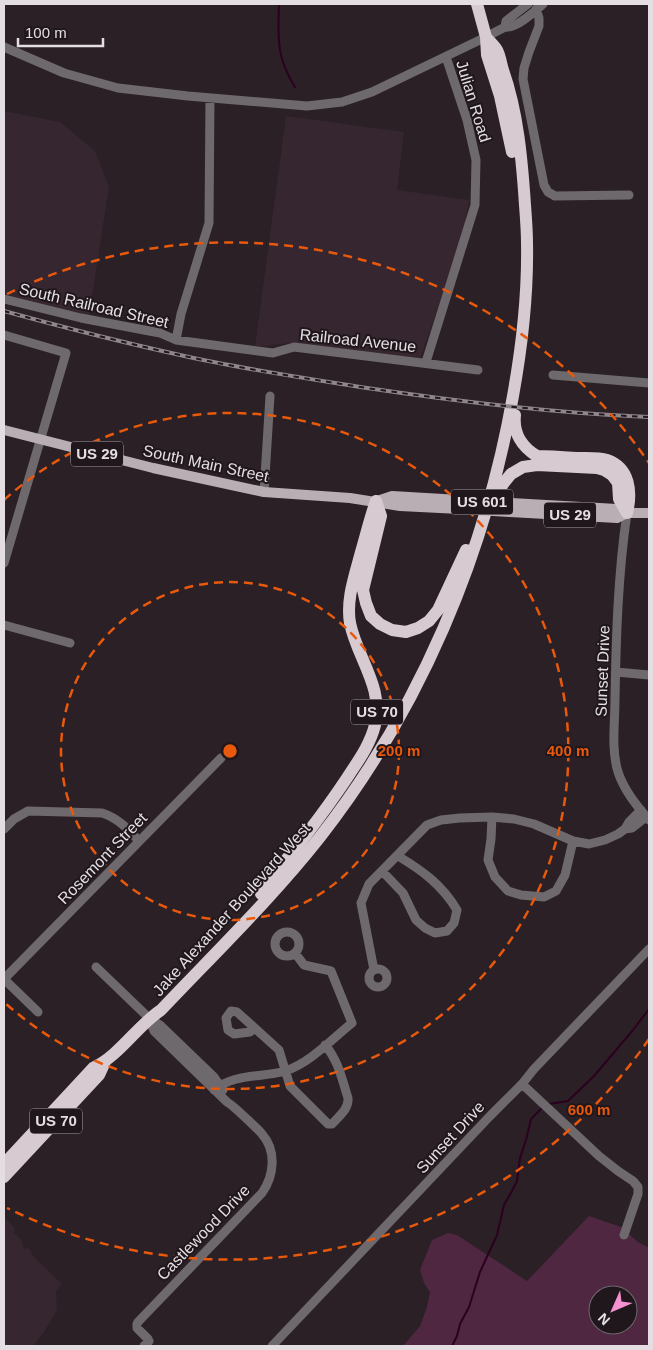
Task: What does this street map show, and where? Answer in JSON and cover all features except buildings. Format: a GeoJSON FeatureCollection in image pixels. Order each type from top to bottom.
{"type":"FeatureCollection","features":[{"type":"Feature","properties":{"kind":"highway","name":"US 601"},"geometry":{"type":"LineString","coordinates":[[470,552],[486,492],[508,384],[515,330],[519,274],[517,194],[513,161],[502,106],[487,55],[486,37],[477,4]]}},
{"type":"Feature","properties":{"kind":"highway","name":"US 601"},"geometry":{"type":"LineString","coordinates":[[260,894],[305,843],[332,808],[381,734],[421,659],[470,552],[487,510],[501,459],[518,366],[523,325],[527,244],[524,188],[514,108],[497,50],[486,37]]}},
{"type":"Feature","properties":{"kind":"highway"},"geometry":{"type":"LineString","coordinates":[[523,325],[521,367],[514,421],[520,441],[528,451],[537,456],[605,460],[617,466],[626,476],[629,483],[630,501],[627,513]]}},
{"type":"Feature","properties":{"kind":"highway","name":"US 70"},"geometry":{"type":"LineString","coordinates":[[470,552],[484,533],[496,495],[502,484],[511,474],[523,467],[537,465],[604,470],[612,475],[618,483],[619,499],[627,513]]}},
{"type":"Feature","properties":{"kind":"highway"},"geometry":{"type":"LineString","coordinates":[[376,501],[381,516],[363,590],[371,616],[380,624],[392,630],[406,632],[430,621],[470,552]]}},
{"type":"Feature","properties":{"kind":"highway","name":"US 70"},"geometry":{"type":"LineString","coordinates":[[260,894],[274,873],[334,798],[363,754],[375,724],[377,696],[372,678],[350,623],[349,607],[351,590],[376,501]]}},
{"type":"Feature","properties":{"kind":"highway","name":"Jake Alexander Boulevard West"},"geometry":{"type":"LineString","coordinates":[[4,1164],[93,1068],[105,1062],[149,1018],[161,1010],[287,876],[320,837],[374,760],[401,714],[439,640],[470,552]]}},
{"type":"Feature","properties":{"kind":"highway","name":"Jake Alexander Boulevard West"},"geometry":{"type":"LineString","coordinates":[[149,1018],[154,1006],[260,894]]}},
{"type":"Feature","properties":{"kind":"highway","name":"Jake Alexander Boulevard West"},"geometry":{"type":"LineString","coordinates":[[4,1177],[99,1075],[105,1062]]}},
{"type":"Feature","properties":{"kind":"main road","name":"South Main Street"},"geometry":{"type":"LineString","coordinates":[[4,430],[153,468],[264,492],[376,501],[392,496],[460,505],[618,509],[627,513],[649,514]]}},
{"type":"Feature","properties":{"kind":"street","name":"Julian Road"},"geometry":{"type":"LineString","coordinates":[[426,362],[475,205],[476,160],[467,120],[446,57],[505,26],[506,21],[528,4]]}},
{"type":"Feature","properties":{"kind":"street","name":"Julian Road"},"geometry":{"type":"LineString","coordinates":[[505,26],[509,28],[540,7]]}},
{"type":"Feature","properties":{"kind":"street","name":"Julian Road"},"geometry":{"type":"LineString","coordinates":[[540,7],[539,26],[524,68],[523,79],[544,185],[548,192],[555,196],[629,195]]}},
{"type":"Feature","properties":{"kind":"street"},"geometry":{"type":"LineString","coordinates":[[4,47],[64,73],[118,88],[307,106],[342,102],[372,92],[446,57]]}},
{"type":"Feature","properties":{"kind":"street"},"geometry":{"type":"LineString","coordinates":[[176,340],[181,314],[209,223],[210,98]]}},
{"type":"Feature","properties":{"kind":"street","name":"South Railroad Street"},"geometry":{"type":"LineString","coordinates":[[4,299],[81,318],[160,333],[176,340]]}},
{"type":"Feature","properties":{"kind":"street"},"geometry":{"type":"LineString","coordinates":[[4,335],[66,353],[41,440],[8,531],[4,563]]}},
{"type":"Feature","properties":{"kind":"street","name":"Railroad Avenue"},"geometry":{"type":"LineString","coordinates":[[176,340],[273,353],[294,347],[478,370]]}},
{"type":"Feature","properties":{"kind":"street"},"geometry":{"type":"LineString","coordinates":[[553,375],[649,383]]}},
{"type":"Feature","properties":{"kind":"street"},"geometry":{"type":"LineString","coordinates":[[264,492],[270,396]]}},
{"type":"Feature","properties":{"kind":"street","name":"Sunset Drive"},"geometry":{"type":"LineString","coordinates":[[627,513],[623,541],[614,748],[618,771],[626,790],[646,816]]}},
{"type":"Feature","properties":{"kind":"street"},"geometry":{"type":"LineString","coordinates":[[4,625],[70,643]]}},
{"type":"Feature","properties":{"kind":"street"},"geometry":{"type":"LineString","coordinates":[[616,672],[649,675]]}},
{"type":"Feature","properties":{"kind":"street","name":"Rosemont Street"},"geometry":{"type":"LineString","coordinates":[[4,979],[221,758]]}},
{"type":"Feature","properties":{"kind":"street"},"geometry":{"type":"LineString","coordinates":[[4,829],[14,819],[28,811],[102,813],[120,821],[139,841]]}},
{"type":"Feature","properties":{"kind":"street"},"geometry":{"type":"LineString","coordinates":[[374,970],[361,903],[369,884],[427,825],[441,820],[492,817],[514,819],[534,824],[574,842],[589,844],[612,837],[625,829],[629,822],[646,816]]}},
{"type":"Feature","properties":{"kind":"street"},"geometry":{"type":"LineString","coordinates":[[492,817],[488,860],[495,877],[508,891],[521,895],[544,896],[556,891],[565,875],[574,842]]}},
{"type":"Feature","properties":{"kind":"street"},"geometry":{"type":"LineString","coordinates":[[382,871],[403,893],[416,920],[425,928],[435,933],[447,931],[454,923],[457,910],[450,898],[432,879],[398,856]]}},
{"type":"Feature","properties":{"kind":"street","name":"Sunset Drive"},"geometry":{"type":"LineString","coordinates":[[272,1346],[649,949]]}},
{"type":"Feature","properties":{"kind":"street"},"geometry":{"type":"LineString","coordinates":[[217,1088],[237,1078],[286,1071],[297,1066],[352,1023],[331,971],[304,965],[295,953]]}},
{"type":"Feature","properties":{"kind":"street","name":"Castlewood Drive"},"geometry":{"type":"LineString","coordinates":[[96,967],[149,1018],[154,1031],[217,1088],[227,1102],[263,1134],[268,1143],[272,1158],[269,1181],[262,1193],[138,1322],[137,1328],[149,1341],[144,1346]]}},
{"type":"Feature","properties":{"kind":"street"},"geometry":{"type":"LineString","coordinates":[[4,979],[38,1012]]}},
{"type":"Feature","properties":{"kind":"street"},"geometry":{"type":"LineString","coordinates":[[254,1028],[279,1050],[290,1086],[328,1124],[332,1124],[347,1108],[349,1103],[337,1063],[325,1045]]}},
{"type":"Feature","properties":{"kind":"street"},"geometry":{"type":"LineString","coordinates":[[522,1084],[599,1156],[633,1181],[638,1187],[638,1194],[624,1235]]}},
{"type":"Feature","properties":{"kind":"shaded area"},"geometry":{"type":"Polygon","coordinates":[[[4,111],[60,122],[95,151],[109,187],[88,322],[4,297],[4,111]]]}},
{"type":"Feature","properties":{"kind":"shaded area"},"geometry":{"type":"Polygon","coordinates":[[[286,116],[404,132],[397,190],[469,200],[463,237],[420,359],[290,343],[255,347],[286,116]]]}},
{"type":"Feature","properties":{"kind":"shaded area"},"geometry":{"type":"Polygon","coordinates":[[[589,1216],[621,1227],[638,1242],[649,1248],[649,1346],[403,1346],[420,1326],[427,1307],[430,1292],[424,1283],[420,1270],[432,1240],[448,1233],[457,1235],[527,1281],[589,1216]]]}},
{"type":"Feature","properties":{"kind":"shaded area"},"geometry":{"type":"Polygon","coordinates":[[[4,1217],[15,1228],[14,1233],[22,1241],[24,1249],[27,1247],[32,1252],[31,1254],[62,1284],[56,1291],[57,1309],[44,1332],[33,1346],[4,1346],[4,1217]]]}},
{"type":"Feature","properties":{"kind":"waterway"},"geometry":{"type":"LineString","coordinates":[[279,4],[281,56],[295,87]]}},
{"type":"Feature","properties":{"kind":"waterway"},"geometry":{"type":"LineString","coordinates":[[549,1104],[568,1101],[594,1076],[649,1009]]}},
{"type":"Feature","properties":{"kind":"waterway"},"geometry":{"type":"LineString","coordinates":[[452,1346],[469,1307],[480,1272],[497,1235],[504,1205],[517,1181],[520,1158],[531,1119],[541,1109]]}},
{"type":"Feature","properties":{"kind":"railway"},"geometry":{"type":"LineString","coordinates":[[4,311],[158,350],[296,377],[472,402],[578,413],[649,417]]}}]}
